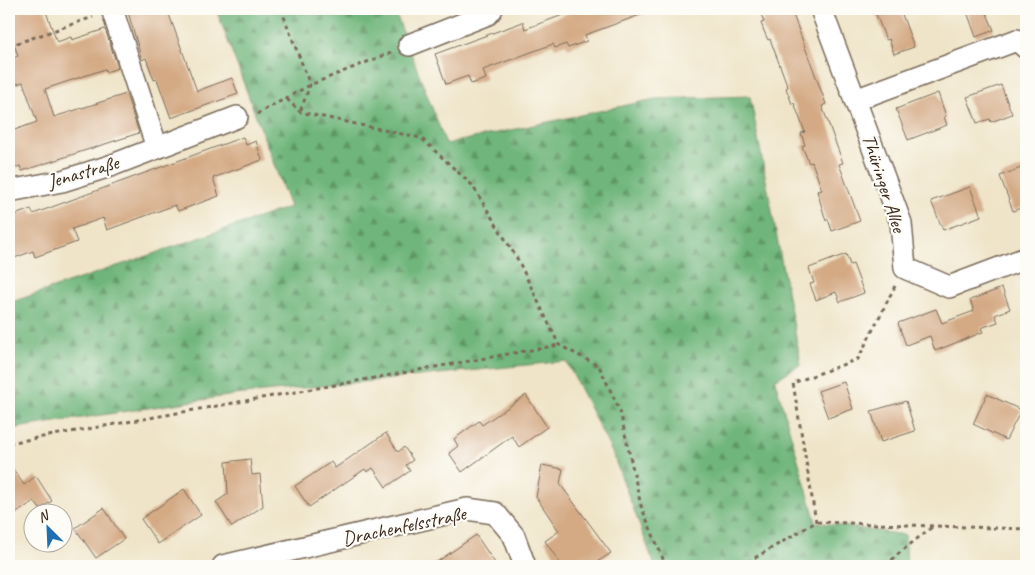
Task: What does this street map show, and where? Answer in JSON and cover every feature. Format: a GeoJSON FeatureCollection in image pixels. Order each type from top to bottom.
{"type":"FeatureCollection","features":[{"type":"Feature","properties":{"kind":"street"},"geometry":{"type":"LineString","coordinates":[[113,9],[156,148]]}},
{"type":"Feature","properties":{"kind":"street"},"geometry":{"type":"LineString","coordinates":[[409,45],[488,14],[492,9]]}},
{"type":"Feature","properties":{"kind":"street","name":"Thüringer Allee"},"geometry":{"type":"LineString","coordinates":[[821,9],[901,223],[905,268]]}},
{"type":"Feature","properties":{"kind":"street"},"geometry":{"type":"LineString","coordinates":[[855,100],[1022,44]]}},
{"type":"Feature","properties":{"kind":"street","name":"Jenastraße"},"geometry":{"type":"LineString","coordinates":[[9,191],[62,181],[110,166],[237,117]]}},
{"type":"Feature","properties":{"kind":"street"},"geometry":{"type":"LineString","coordinates":[[905,268],[949,287],[1026,258]]}},
{"type":"Feature","properties":{"kind":"street","name":"Drachenfelsstraße"},"geometry":{"type":"LineString","coordinates":[[223,566],[467,509],[495,513],[514,536],[526,566]]}},
{"type":"Feature","properties":{"kind":"path"},"geometry":{"type":"LineString","coordinates":[[9,46],[113,9]]}},
{"type":"Feature","properties":{"kind":"path"},"geometry":{"type":"LineString","coordinates":[[281,9],[310,85],[300,112]]}},
{"type":"Feature","properties":{"kind":"path"},"geometry":{"type":"LineString","coordinates":[[237,117],[252,117],[310,85],[409,45]]}},
{"type":"Feature","properties":{"kind":"path"},"geometry":{"type":"LineString","coordinates":[[287,99],[300,112],[421,138],[472,185],[518,260],[559,345],[599,366],[620,411],[641,506],[666,566]]}},
{"type":"Feature","properties":{"kind":"path"},"geometry":{"type":"LineString","coordinates":[[816,522],[793,383],[858,359],[905,268]]}},
{"type":"Feature","properties":{"kind":"path"},"geometry":{"type":"LineString","coordinates":[[9,443],[559,345]]}},
{"type":"Feature","properties":{"kind":"path"},"geometry":{"type":"LineString","coordinates":[[741,566],[816,522],[1026,529]]}},
{"type":"Feature","properties":{"kind":"path"},"geometry":{"type":"LineString","coordinates":[[886,566],[933,526]]}},
{"type":"Feature","properties":{"kind":"green space"},"geometry":{"type":"Polygon","coordinates":[[[216,9],[394,9],[446,144],[655,99],[750,96],[801,364],[775,380],[816,522],[905,535],[907,566],[655,566],[612,452],[566,361],[234,395],[9,429],[9,303],[290,207],[216,9]]]}},
{"type":"Feature","properties":{"kind":"building"},"geometry":{"type":"Polygon","coordinates":[[[9,9],[45,9],[57,42],[71,37],[72,40],[105,29],[118,68],[106,72],[105,69],[45,89],[54,117],[126,94],[139,133],[22,171],[20,166],[9,170],[9,132],[37,122],[23,82],[9,87],[9,60],[18,56],[9,29],[9,9]]]}},
{"type":"Feature","properties":{"kind":"building"},"geometry":{"type":"Polygon","coordinates":[[[127,9],[167,9],[197,91],[232,78],[238,94],[171,118],[157,79],[154,80],[146,58],[142,60],[127,9]]]}},
{"type":"Feature","properties":{"kind":"building"},"geometry":{"type":"Polygon","coordinates":[[[579,9],[651,9],[651,11],[585,35],[587,41],[568,48],[566,44],[555,48],[553,44],[483,70],[486,79],[471,84],[468,76],[446,84],[435,54],[523,22],[525,29],[579,9]]]}},
{"type":"Feature","properties":{"kind":"building"},"geometry":{"type":"Polygon","coordinates":[[[759,9],[791,9],[826,104],[822,106],[843,163],[839,164],[860,221],[832,231],[828,219],[826,221],[817,191],[822,190],[812,162],[809,163],[802,146],[805,145],[801,133],[805,132],[794,103],[792,104],[786,88],[788,87],[770,39],[768,40],[761,23],[764,22],[759,9]]]}},
{"type":"Feature","properties":{"kind":"building"},"geometry":{"type":"Polygon","coordinates":[[[874,9],[900,9],[914,47],[894,54],[889,39],[886,40],[874,9]]]}},
{"type":"Feature","properties":{"kind":"building"},"geometry":{"type":"Polygon","coordinates":[[[966,9],[985,9],[994,30],[976,37],[966,9]]]}},
{"type":"Feature","properties":{"kind":"building"},"geometry":{"type":"Polygon","coordinates":[[[1001,85],[1012,114],[991,122],[990,119],[977,123],[967,97],[1001,85]]]}},
{"type":"Feature","properties":{"kind":"building"},"geometry":{"type":"Polygon","coordinates":[[[938,93],[947,125],[908,140],[896,109],[938,93]]]}},
{"type":"Feature","properties":{"kind":"building"},"geometry":{"type":"Polygon","coordinates":[[[243,137],[246,145],[256,141],[262,160],[213,178],[219,196],[178,211],[175,205],[107,230],[103,218],[72,229],[77,242],[35,257],[33,251],[9,260],[9,217],[31,209],[33,214],[243,137]]]}},
{"type":"Feature","properties":{"kind":"building"},"geometry":{"type":"Polygon","coordinates":[[[1026,166],[1026,206],[1013,211],[1000,176],[1026,166]]]}},
{"type":"Feature","properties":{"kind":"building"},"geometry":{"type":"Polygon","coordinates":[[[970,187],[981,216],[943,230],[931,201],[970,187]]]}},
{"type":"Feature","properties":{"kind":"building"},"geometry":{"type":"Polygon","coordinates":[[[846,254],[850,265],[853,264],[864,293],[840,302],[836,292],[816,300],[810,284],[814,283],[809,268],[846,254]]]}},
{"type":"Feature","properties":{"kind":"building"},"geometry":{"type":"Polygon","coordinates":[[[1002,288],[1010,309],[995,315],[998,322],[981,328],[983,332],[935,351],[930,336],[906,345],[898,323],[936,309],[942,323],[974,311],[970,300],[1002,288]]]}},
{"type":"Feature","properties":{"kind":"building"},"geometry":{"type":"Polygon","coordinates":[[[844,382],[853,409],[828,418],[818,391],[844,382]]]}},
{"type":"Feature","properties":{"kind":"building"},"geometry":{"type":"Polygon","coordinates":[[[987,394],[1021,410],[1006,440],[973,424],[987,394]]]}},
{"type":"Feature","properties":{"kind":"building"},"geometry":{"type":"Polygon","coordinates":[[[526,395],[547,427],[519,447],[512,436],[462,472],[449,453],[458,446],[454,439],[479,421],[482,425],[526,395]]]}},
{"type":"Feature","properties":{"kind":"building"},"geometry":{"type":"Polygon","coordinates":[[[906,401],[915,431],[881,442],[871,411],[906,401]]]}},
{"type":"Feature","properties":{"kind":"building"},"geometry":{"type":"Polygon","coordinates":[[[386,433],[398,452],[404,447],[413,460],[406,465],[410,471],[386,487],[373,468],[367,472],[365,469],[309,507],[295,486],[331,462],[335,468],[386,433]]]}},
{"type":"Feature","properties":{"kind":"building"},"geometry":{"type":"Polygon","coordinates":[[[250,459],[252,475],[260,474],[263,506],[232,527],[216,502],[228,494],[226,462],[250,459]]]}},
{"type":"Feature","properties":{"kind":"building"},"geometry":{"type":"Polygon","coordinates":[[[9,463],[24,485],[36,476],[52,501],[22,502],[22,509],[9,518],[9,463]]]}},
{"type":"Feature","properties":{"kind":"building"},"geometry":{"type":"Polygon","coordinates":[[[542,465],[563,469],[560,484],[611,553],[591,566],[562,566],[545,541],[559,531],[536,497],[542,465]]]}},
{"type":"Feature","properties":{"kind":"building"},"geometry":{"type":"Polygon","coordinates":[[[184,489],[201,515],[158,544],[141,519],[184,489]]]}},
{"type":"Feature","properties":{"kind":"building"},"geometry":{"type":"Polygon","coordinates":[[[104,508],[124,539],[96,558],[75,528],[104,508]]]}},
{"type":"Feature","properties":{"kind":"building"},"geometry":{"type":"Polygon","coordinates":[[[476,535],[497,566],[431,566],[476,535]]]}}]}
